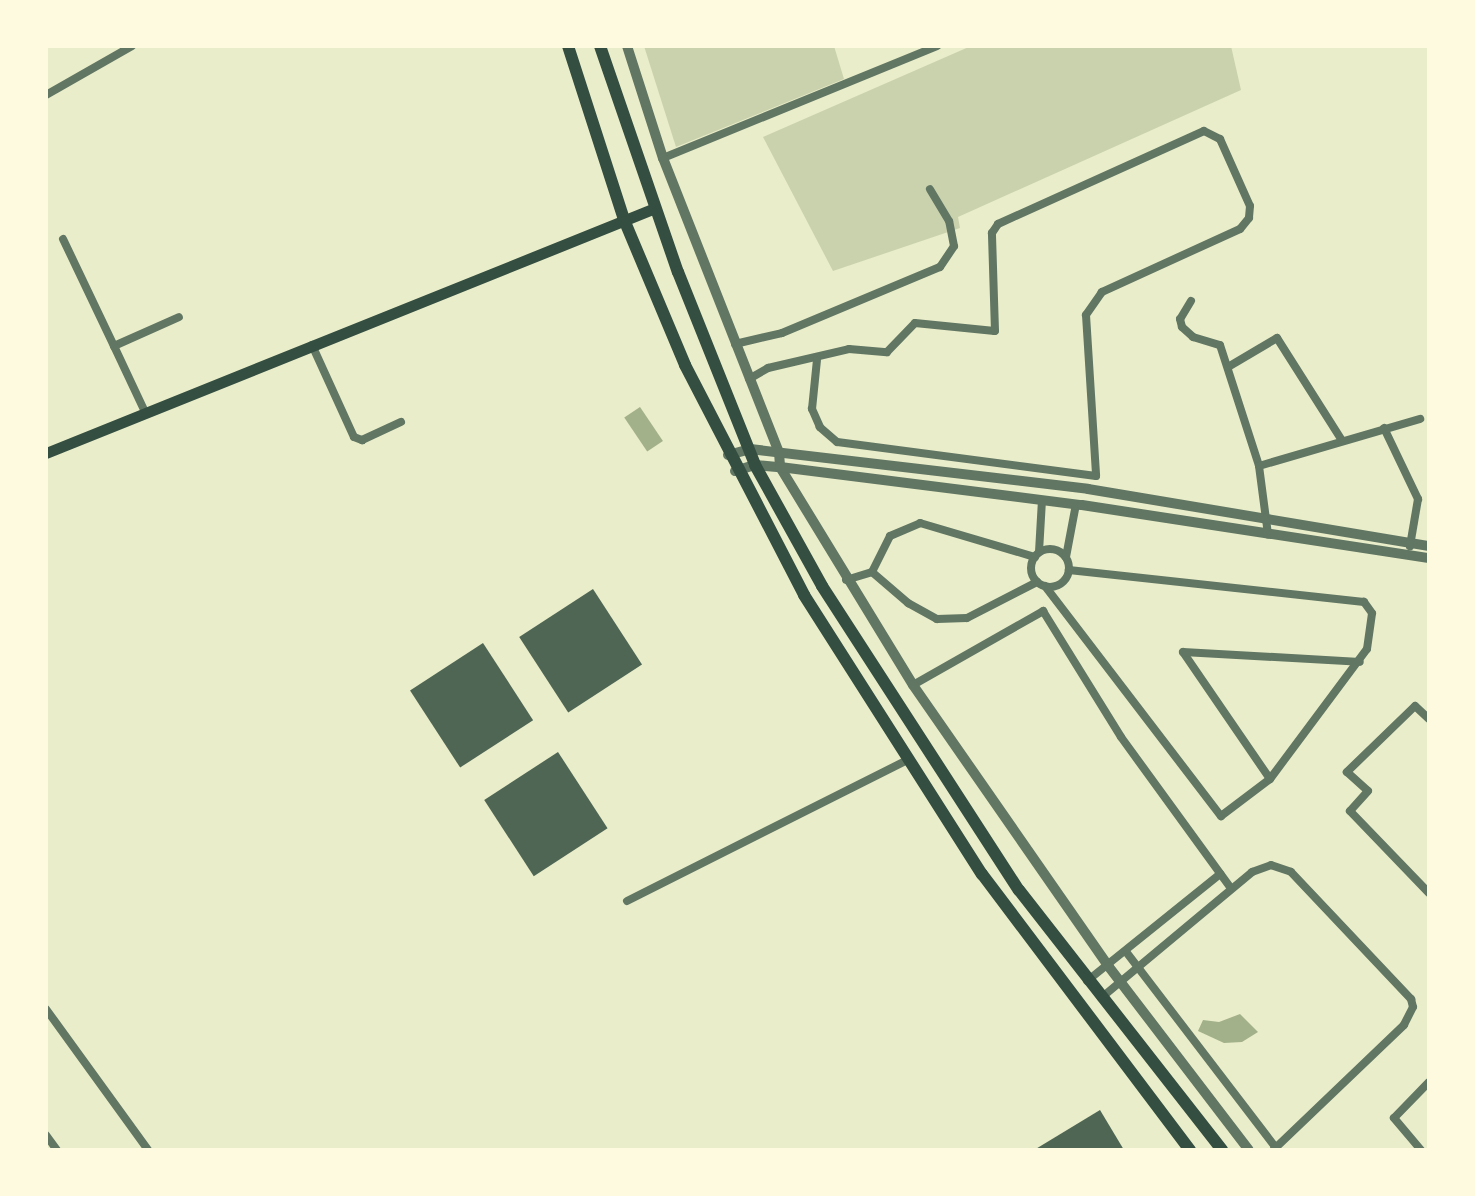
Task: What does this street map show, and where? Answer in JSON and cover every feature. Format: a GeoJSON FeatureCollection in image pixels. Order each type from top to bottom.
{"type":"FeatureCollection","features":[{"type":"Feature","properties":{"kind":"main road"},"geometry":{"type":"LineString","coordinates":[[568,46],[625,222],[735,471],[804,595],[907,760],[1063,986],[1190,1150]]}},
{"type":"Feature","properties":{"kind":"main road"},"geometry":{"type":"LineString","coordinates":[[600,46],[655,208],[755,465],[822,586],[919,741],[1087,981],[1222,1150]]}},
{"type":"Feature","properties":{"kind":"main road"},"geometry":{"type":"LineString","coordinates":[[46,453],[655,208]]}},
{"type":"Feature","properties":{"kind":"street"},"geometry":{"type":"LineString","coordinates":[[46,95],[132,46]]}},
{"type":"Feature","properties":{"kind":"street"},"geometry":{"type":"LineString","coordinates":[[627,46],[663,158],[779,452],[780,467],[846,580],[913,685],[1109,967],[1249,1150]]}},
{"type":"Feature","properties":{"kind":"street"},"geometry":{"type":"LineString","coordinates":[[663,158],[937,46]]}},
{"type":"Feature","properties":{"kind":"street"},"geometry":{"type":"LineString","coordinates":[[749,379],[768,368],[817,360],[849,349],[887,352],[915,323],[995,331],[993,228],[1204,131],[1213,132],[1250,206],[1249,218],[1240,229],[1102,292],[1086,315],[1095,490]]}},
{"type":"Feature","properties":{"kind":"street"},"geometry":{"type":"LineString","coordinates":[[735,344],[782,333],[940,267],[954,246],[949,221],[930,189]]}},
{"type":"Feature","properties":{"kind":"street"},"geometry":{"type":"LineString","coordinates":[[63,239],[146,414]]}},
{"type":"Feature","properties":{"kind":"street"},"geometry":{"type":"LineString","coordinates":[[1191,301],[1182,312],[1182,327],[1193,337],[1218,342],[1259,466],[1270,522],[1268,534]]}},
{"type":"Feature","properties":{"kind":"street"},"geometry":{"type":"LineString","coordinates":[[114,346],[179,317]]}},
{"type":"Feature","properties":{"kind":"street"},"geometry":{"type":"LineString","coordinates":[[1228,367],[1277,338],[1341,439]]}},
{"type":"Feature","properties":{"kind":"street"},"geometry":{"type":"LineString","coordinates":[[312,345],[354,437],[362,440],[401,422]]}},
{"type":"Feature","properties":{"kind":"street"},"geometry":{"type":"LineString","coordinates":[[817,360],[812,409],[820,427],[837,442],[1096,476]]}},
{"type":"Feature","properties":{"kind":"street"},"geometry":{"type":"LineString","coordinates":[[1259,466],[1341,439],[1420,419]]}},
{"type":"Feature","properties":{"kind":"street"},"geometry":{"type":"LineString","coordinates":[[1384,428],[1418,499],[1409,550]]}},
{"type":"Feature","properties":{"kind":"street"},"geometry":{"type":"LineString","coordinates":[[728,455],[750,449],[1095,490],[1409,550],[1429,558]]}},
{"type":"Feature","properties":{"kind":"street"},"geometry":{"type":"LineString","coordinates":[[735,471],[755,465],[780,467],[1076,504],[1268,534],[1409,550],[1429,546]]}},
{"type":"Feature","properties":{"kind":"street"},"geometry":{"type":"LineString","coordinates":[[1042,500],[1037,555],[1031,568],[1221,816],[1270,779],[1360,662],[1372,613],[1364,602],[1069,570]]}},
{"type":"Feature","properties":{"kind":"street"},"geometry":{"type":"LineString","coordinates":[[872,572],[908,603],[937,619],[967,618],[1041,584],[1063,581],[1069,570],[1066,557],[1076,504]]}},
{"type":"Feature","properties":{"kind":"street"},"geometry":{"type":"LineString","coordinates":[[846,580],[872,572],[890,536],[920,523],[1037,555],[1056,550],[1066,557]]}},
{"type":"Feature","properties":{"kind":"street"},"geometry":{"type":"LineString","coordinates":[[913,685],[1043,611],[1121,737],[1230,887]]}},
{"type":"Feature","properties":{"kind":"street"},"geometry":{"type":"LineString","coordinates":[[1270,779],[1183,652],[1360,662]]}},
{"type":"Feature","properties":{"kind":"street"},"geometry":{"type":"LineString","coordinates":[[1429,719],[1415,706],[1347,772],[1368,791],[1350,811],[1429,893]]}},
{"type":"Feature","properties":{"kind":"street"},"geometry":{"type":"LineString","coordinates":[[627,901],[907,760]]}},
{"type":"Feature","properties":{"kind":"street"},"geometry":{"type":"LineString","coordinates":[[1100,999],[1137,968],[1230,887],[1261,866],[1291,872],[1411,999],[1413,1007],[1404,1025],[1274,1149],[1137,968],[1127,953]]}},
{"type":"Feature","properties":{"kind":"street"},"geometry":{"type":"LineString","coordinates":[[1087,981],[1127,953],[1220,874]]}},
{"type":"Feature","properties":{"kind":"street"},"geometry":{"type":"LineString","coordinates":[[46,1009],[148,1150]]}},
{"type":"Feature","properties":{"kind":"street"},"geometry":{"type":"LineString","coordinates":[[1421,1150],[1394,1118],[1429,1082]]}},
{"type":"Feature","properties":{"kind":"street"},"geometry":{"type":"LineString","coordinates":[[46,1135],[57,1150]]}},
{"type":"Feature","properties":{"kind":"shaded area"},"geometry":{"type":"Polygon","coordinates":[[[644,46],[834,46],[844,79],[676,147],[644,46]]]}},
{"type":"Feature","properties":{"kind":"shaded area"},"geometry":{"type":"Polygon","coordinates":[[[971,46],[1231,46],[1241,90],[958,217],[960,228],[833,271],[763,137],[971,46]]]}},
{"type":"Feature","properties":{"kind":"shaded area"},"geometry":{"type":"Polygon","coordinates":[[[640,407],[663,441],[647,452],[624,418],[640,407]]]}},
{"type":"Feature","properties":{"kind":"shaded area"},"geometry":{"type":"Polygon","coordinates":[[[1240,1014],[1258,1032],[1242,1042],[1224,1043],[1198,1031],[1203,1020],[1219,1022],[1240,1014]]]}},
{"type":"Feature","properties":{"kind":"building"},"geometry":{"type":"Polygon","coordinates":[[[593,589],[642,664],[568,712],[519,637],[593,589]]]}},
{"type":"Feature","properties":{"kind":"building"},"geometry":{"type":"Polygon","coordinates":[[[483,643],[533,720],[460,768],[410,690],[483,643]]]}},
{"type":"Feature","properties":{"kind":"building"},"geometry":{"type":"Polygon","coordinates":[[[558,752],[608,828],[534,876],[484,800],[558,752]]]}},
{"type":"Feature","properties":{"kind":"building"},"geometry":{"type":"Polygon","coordinates":[[[1100,1110],[1124,1150],[1034,1150],[1100,1110]]]}}]}
